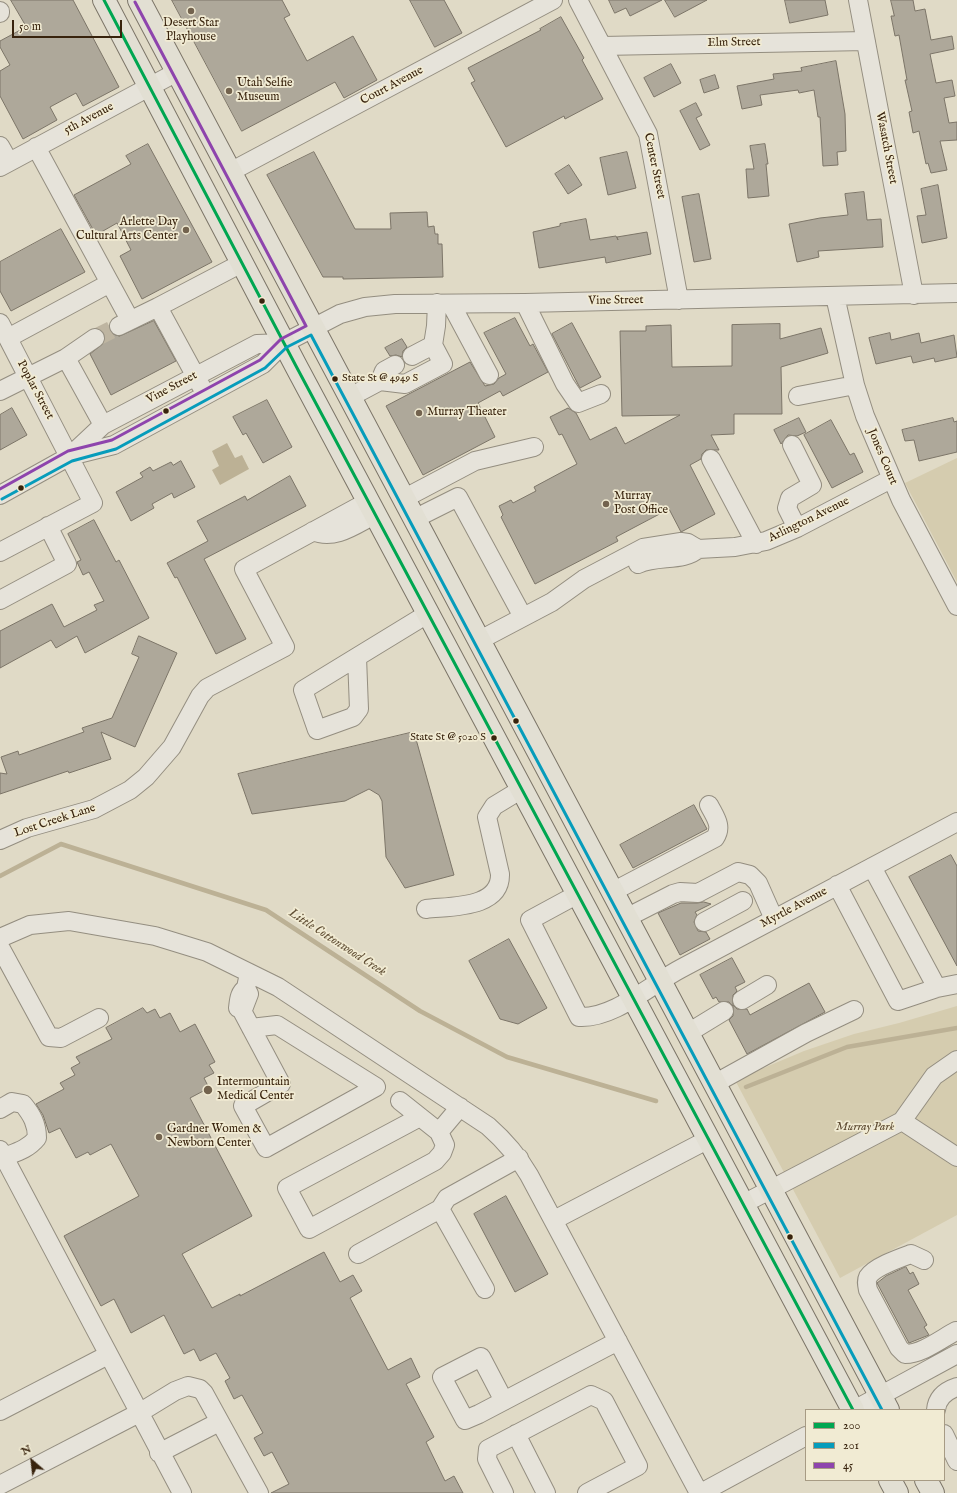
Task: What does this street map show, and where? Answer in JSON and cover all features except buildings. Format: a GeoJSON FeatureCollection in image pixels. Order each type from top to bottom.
{"type":"FeatureCollection","features":[{"type":"Feature","properties":{"kind":"main road"},"geometry":{"type":"LineString","coordinates":[[104,0],[284,343],[853,1409]]}},
{"type":"Feature","properties":{"kind":"main road"},"geometry":{"type":"LineString","coordinates":[[140,0],[478,641],[884,1403]]}},
{"type":"Feature","properties":{"kind":"main road"},"geometry":{"type":"LineString","coordinates":[[891,1481],[897,1493]]}},
{"type":"Feature","properties":{"kind":"main road"},"geometry":{"type":"LineString","coordinates":[[927,1481],[933,1493]]}},
{"type":"Feature","properties":{"kind":"street","name":"Court Avenue"},"geometry":{"type":"LineString","coordinates":[[230,172],[447,61],[553,0]]}},
{"type":"Feature","properties":{"kind":"street","name":"Center Street"},"geometry":{"type":"LineString","coordinates":[[578,0],[648,134],[679,300]]}},
{"type":"Feature","properties":{"kind":"street","name":"Wasatch Street"},"geometry":{"type":"LineString","coordinates":[[858,0],[914,295]]}},
{"type":"Feature","properties":{"kind":"street","name":"Elm Street"},"geometry":{"type":"LineString","coordinates":[[602,46],[866,40]]}},
{"type":"Feature","properties":{"kind":"street","name":"5th Avenue"},"geometry":{"type":"LineString","coordinates":[[4,164],[177,72]]}},
{"type":"Feature","properties":{"kind":"street"},"geometry":{"type":"LineString","coordinates":[[0,146],[4,164]]}},
{"type":"Feature","properties":{"kind":"street"},"geometry":{"type":"LineString","coordinates":[[36,147],[110,283],[124,323],[242,263]]}},
{"type":"Feature","properties":{"kind":"street"},"geometry":{"type":"LineString","coordinates":[[4,331],[110,283]]}},
{"type":"Feature","properties":{"kind":"street","name":"Vine Street"},"geometry":{"type":"LineString","coordinates":[[70,456],[114,445],[264,364],[284,343],[340,314],[360,308],[395,304],[525,303],[957,294]]}},
{"type":"Feature","properties":{"kind":"street","name":"Jones Court"},"geometry":{"type":"LineString","coordinates":[[835,296],[855,384],[865,416],[891,479],[957,606]]}},
{"type":"Feature","properties":{"kind":"street"},"geometry":{"type":"LineString","coordinates":[[525,303],[565,384],[578,402],[601,394]]}},
{"type":"Feature","properties":{"kind":"street"},"geometry":{"type":"LineString","coordinates":[[350,397],[380,381],[405,384],[443,364],[433,345],[436,326],[444,304]]}},
{"type":"Feature","properties":{"kind":"street"},"geometry":{"type":"LineString","coordinates":[[444,304],[489,375]]}},
{"type":"Feature","properties":{"kind":"street"},"geometry":{"type":"LineString","coordinates":[[158,307],[206,395]]}},
{"type":"Feature","properties":{"kind":"street","name":"Poplar Street"},"geometry":{"type":"LineString","coordinates":[[4,331],[93,502],[48,526]]}},
{"type":"Feature","properties":{"kind":"street"},"geometry":{"type":"LineString","coordinates":[[0,391],[66,358],[95,338]]}},
{"type":"Feature","properties":{"kind":"street","name":"Vine Street"},"geometry":{"type":"LineString","coordinates":[[0,495],[70,456],[103,425],[257,344],[284,343]]}},
{"type":"Feature","properties":{"kind":"street"},"geometry":{"type":"LineString","coordinates":[[412,356],[433,345]]}},
{"type":"Feature","properties":{"kind":"street"},"geometry":{"type":"LineString","coordinates":[[66,358],[103,425]]}},
{"type":"Feature","properties":{"kind":"street"},"geometry":{"type":"LineString","coordinates":[[380,381],[384,371],[395,365]]}},
{"type":"Feature","properties":{"kind":"street"},"geometry":{"type":"LineString","coordinates":[[798,396],[855,384]]}},
{"type":"Feature","properties":{"kind":"street"},"geometry":{"type":"LineString","coordinates":[[792,445],[812,485],[790,498],[787,508],[797,528]]}},
{"type":"Feature","properties":{"kind":"street"},"geometry":{"type":"LineString","coordinates":[[403,499],[475,461],[534,447]]}},
{"type":"Feature","properties":{"kind":"street"},"geometry":{"type":"LineString","coordinates":[[710,459],[756,544]]}},
{"type":"Feature","properties":{"kind":"street","name":"Arlington Avenue"},"geometry":{"type":"LineString","coordinates":[[478,641],[552,602],[575,597],[646,561],[692,554],[698,549],[756,544],[797,528],[891,479]]}},
{"type":"Feature","properties":{"kind":"street"},"geometry":{"type":"LineString","coordinates":[[414,519],[458,498],[523,617]]}},
{"type":"Feature","properties":{"kind":"street","name":"Lost Creek Lane"},"geometry":{"type":"LineString","coordinates":[[0,840],[27,828],[94,809],[130,790],[146,776],[172,747],[200,696],[207,688],[285,647],[244,569],[313,531],[372,508]]}},
{"type":"Feature","properties":{"kind":"street"},"geometry":{"type":"LineString","coordinates":[[0,552],[48,526],[67,564],[0,600]]}},
{"type":"Feature","properties":{"kind":"street"},"geometry":{"type":"LineString","coordinates":[[357,657],[429,614]]}},
{"type":"Feature","properties":{"kind":"street"},"geometry":{"type":"LineString","coordinates":[[426,909],[478,902],[497,890],[500,882],[500,874],[487,817],[494,806],[522,788]]}},
{"type":"Feature","properties":{"kind":"street"},"geometry":{"type":"LineString","coordinates":[[612,892],[715,838],[720,832],[719,824],[709,805]]}},
{"type":"Feature","properties":{"kind":"street","name":"Myrtle Avenue"},"geometry":{"type":"LineString","coordinates":[[578,894],[530,920],[579,1017],[588,1018],[611,1011],[735,940],[957,822]]}},
{"type":"Feature","properties":{"kind":"street"},"geometry":{"type":"LineString","coordinates":[[872,867],[937,988]]}},
{"type":"Feature","properties":{"kind":"street"},"geometry":{"type":"LineString","coordinates":[[626,918],[673,894],[680,892],[698,893],[738,872],[750,875],[758,883],[774,919]]}},
{"type":"Feature","properties":{"kind":"street"},"geometry":{"type":"LineString","coordinates":[[837,886],[898,1001],[937,988],[957,984]]}},
{"type":"Feature","properties":{"kind":"street"},"geometry":{"type":"LineString","coordinates":[[704,922],[744,902]]}},
{"type":"Feature","properties":{"kind":"street"},"geometry":{"type":"LineString","coordinates":[[720,914],[735,940]]}},
{"type":"Feature","properties":{"kind":"street"},"geometry":{"type":"LineString","coordinates":[[0,938],[30,925],[68,922],[155,936],[208,952],[248,980],[278,987],[460,1107],[488,1126],[505,1141],[519,1158],[554,1220],[700,1493],[805,1437]]}},
{"type":"Feature","properties":{"kind":"street"},"geometry":{"type":"LineString","coordinates":[[0,947],[49,1037],[61,1038],[99,1018]]}},
{"type":"Feature","properties":{"kind":"street"},"geometry":{"type":"LineString","coordinates":[[248,980],[239,998],[238,1008],[241,1010],[281,1084],[243,1106],[266,1148],[376,1087],[277,1025],[251,1028]]}},
{"type":"Feature","properties":{"kind":"street"},"geometry":{"type":"LineString","coordinates":[[742,1000],[767,985]]}},
{"type":"Feature","properties":{"kind":"street"},"geometry":{"type":"LineString","coordinates":[[714,1084],[806,1033],[854,1010]]}},
{"type":"Feature","properties":{"kind":"street"},"geometry":{"type":"LineString","coordinates":[[688,1033],[724,1011]]}},
{"type":"Feature","properties":{"kind":"street"},"geometry":{"type":"LineString","coordinates":[[743,1204],[902,1121],[934,1076],[957,1060]]}},
{"type":"Feature","properties":{"kind":"street"},"geometry":{"type":"LineString","coordinates":[[400,1101],[439,1132],[445,1145],[442,1153],[435,1161],[309,1229],[286,1188],[420,1117]]}},
{"type":"Feature","properties":{"kind":"street"},"geometry":{"type":"LineString","coordinates":[[0,1109],[12,1102],[23,1104],[32,1115],[37,1128],[37,1138],[30,1146],[21,1151],[1,1155],[159,1453],[182,1493]]}},
{"type":"Feature","properties":{"kind":"street"},"geometry":{"type":"LineString","coordinates":[[439,1132],[460,1107]]}},
{"type":"Feature","properties":{"kind":"street"},"geometry":{"type":"LineString","coordinates":[[902,1121],[957,1157]]}},
{"type":"Feature","properties":{"kind":"street"},"geometry":{"type":"LineString","coordinates":[[554,1220],[708,1139]]}},
{"type":"Feature","properties":{"kind":"street"},"geometry":{"type":"LineString","coordinates":[[358,1254],[440,1209],[447,1198],[519,1158]]}},
{"type":"Feature","properties":{"kind":"street"},"geometry":{"type":"LineString","coordinates":[[440,1209],[485,1289]]}},
{"type":"Feature","properties":{"kind":"street"},"geometry":{"type":"LineString","coordinates":[[924,1260],[911,1254],[896,1259],[869,1276],[867,1282],[868,1290],[899,1348],[905,1354],[910,1354],[921,1350],[956,1330]]}},
{"type":"Feature","properties":{"kind":"street"},"geometry":{"type":"LineString","coordinates":[[504,1401],[618,1341]]}},
{"type":"Feature","properties":{"kind":"street"},"geometry":{"type":"LineString","coordinates":[[858,1409],[884,1403],[957,1354]]}},
{"type":"Feature","properties":{"kind":"street"},"geometry":{"type":"LineString","coordinates":[[0,1411],[108,1355]]}},
{"type":"Feature","properties":{"kind":"street"},"geometry":{"type":"LineString","coordinates":[[0,1485],[139,1413],[175,1391],[188,1386],[200,1389],[219,1422],[254,1491]]}},
{"type":"Feature","properties":{"kind":"street"},"geometry":{"type":"LineString","coordinates":[[936,1409],[937,1402],[942,1395],[957,1387]]}},
{"type":"Feature","properties":{"kind":"street"},"geometry":{"type":"LineString","coordinates":[[504,1493],[487,1459],[488,1450],[591,1395],[604,1401],[638,1466],[587,1493]]}},
{"type":"Feature","properties":{"kind":"street"},"geometry":{"type":"LineString","coordinates":[[945,1409],[957,1397]]}},
{"type":"Feature","properties":{"kind":"street"},"geometry":{"type":"LineString","coordinates":[[159,1453],[219,1422]]}},
{"type":"Feature","properties":{"kind":"street"},"geometry":{"type":"LineString","coordinates":[[516,1434],[546,1493]]}},
{"type":"Feature","properties":{"kind":"street"},"geometry":{"type":"LineString","coordinates":[[945,1436],[957,1461]]}},
{"type":"Feature","properties":{"kind":"green space"},"geometry":{"type":"Polygon","coordinates":[[[957,458],[957,582],[905,483],[957,458]]]}},
{"type":"Feature","properties":{"kind":"green space","name":"Murray Park"},"geometry":{"type":"Polygon","coordinates":[[[957,1006],[957,1215],[840,1278],[735,1080],[804,1051],[854,1034],[957,1006]]]}},
{"type":"Feature","properties":{"kind":"shaded area"},"geometry":{"type":"Polygon","coordinates":[[[227,443],[235,458],[242,455],[249,469],[220,485],[212,470],[219,466],[212,451],[227,443]]]}},
{"type":"Feature","properties":{"kind":"waterway","name":"Little Cottonwood Creek"},"geometry":{"type":"LineString","coordinates":[[0,876],[61,844],[266,910],[420,1011],[507,1057],[656,1101]]}},
{"type":"Feature","properties":{"kind":"waterway","name":"Little Cottonwood Creek"},"geometry":{"type":"LineString","coordinates":[[746,1087],[847,1047],[957,1028]]}},
{"type":"Feature","properties":{"kind":"tunnel"},"geometry":{"type":"LineString","coordinates":[[95,338],[119,326]]}},
{"type":"Feature","properties":{"kind":"transit line","name":"200"},"geometry":{"type":"LineString","coordinates":[[104,0],[296,366],[852,1409]]}},
{"type":"Feature","properties":{"kind":"transit line","name":"45"},"geometry":{"type":"LineString","coordinates":[[0,489],[68,451],[112,440],[260,360],[281,339],[306,326],[135,2]]}},
{"type":"Feature","properties":{"kind":"transit line","name":"201"},"geometry":{"type":"LineString","coordinates":[[2,499],[72,461],[116,449],[265,368],[287,347],[311,335],[881,1409]]}},
{"type":"Feature","properties":{"kind":"place","name":"Desert Star Playhouse"},"geometry":{"type":"Point","coordinates":[191,11]}},
{"type":"Feature","properties":{"kind":"place","name":"Utah Selfie Museum"},"geometry":{"type":"Point","coordinates":[229,91]}},
{"type":"Feature","properties":{"kind":"place","name":"Arlette Day Cultural Arts Center"},"geometry":{"type":"Point","coordinates":[186,230]}},
{"type":"Feature","properties":{"kind":"place","name":"State St @ 4949 S"},"geometry":{"type":"Point","coordinates":[335,379]}},
{"type":"Feature","properties":{"kind":"place","name":"Murray Theater"},"geometry":{"type":"Point","coordinates":[419,413]}},
{"type":"Feature","properties":{"kind":"place","name":"Murray Post Office"},"geometry":{"type":"Point","coordinates":[606,504]}},
{"type":"Feature","properties":{"kind":"place","name":"State St @ 5020 S"},"geometry":{"type":"Point","coordinates":[494,738]}},
{"type":"Feature","properties":{"kind":"place","name":"Intermountain Medical Center"},"geometry":{"type":"Point","coordinates":[208,1090]}},
{"type":"Feature","properties":{"kind":"place","name":"Gardner Women & Newborn Center"},"geometry":{"type":"Point","coordinates":[159,1137]}}]}
